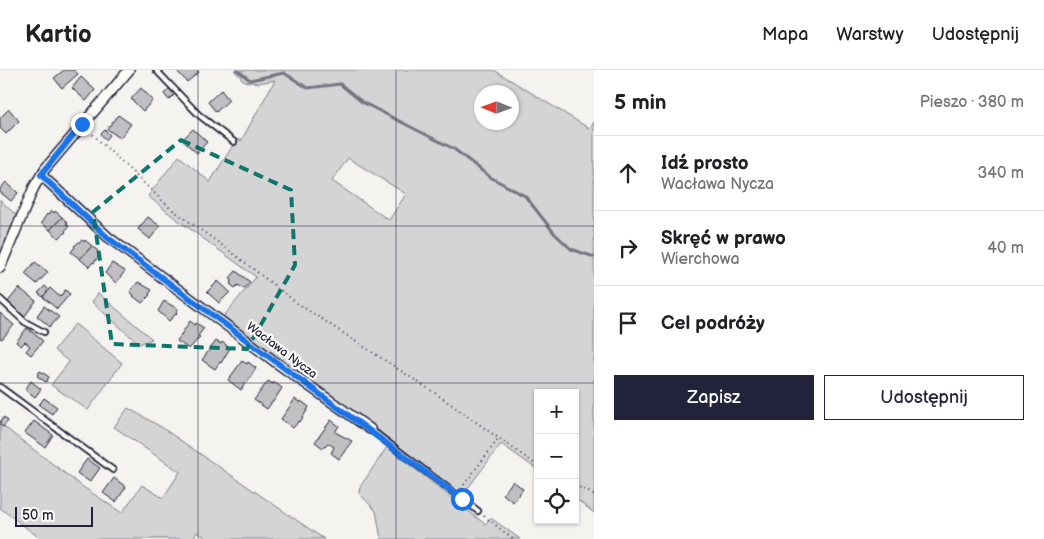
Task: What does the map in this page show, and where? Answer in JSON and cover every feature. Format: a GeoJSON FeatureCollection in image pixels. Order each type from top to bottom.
{"type":"FeatureCollection","features":[{"type":"Feature","properties":{"kind":"street"},"geometry":{"type":"LineString","coordinates":[[0,268],[34,187],[41,175],[129,70]]}},
{"type":"Feature","properties":{"kind":"street","name":"Wacława Nycza"},"geometry":{"type":"LineString","coordinates":[[41,175],[108,238],[274,361],[370,429]]}},
{"type":"Feature","properties":{"kind":"lane"},"geometry":{"type":"LineString","coordinates":[[156,70],[199,115],[234,142]]}},
{"type":"Feature","properties":{"kind":"lane"},"geometry":{"type":"LineString","coordinates":[[0,300],[24,322],[44,332]]}},
{"type":"Feature","properties":{"kind":"lane"},"geometry":{"type":"LineString","coordinates":[[0,387],[113,470]]}},
{"type":"Feature","properties":{"kind":"lane","name":"Wacława Nycza"},"geometry":{"type":"LineString","coordinates":[[370,429],[478,511]]}},
{"type":"Feature","properties":{"kind":"path"},"geometry":{"type":"LineString","coordinates":[[82,124],[170,208],[226,248],[297,303],[534,463]]}},
{"type":"Feature","properties":{"kind":"path"},"geometry":{"type":"LineString","coordinates":[[456,495],[499,438]]}},
{"type":"Feature","properties":{"kind":"path"},"geometry":{"type":"LineString","coordinates":[[579,487],[594,495]]}},
{"type":"Feature","properties":{"kind":"path"},"geometry":{"type":"LineString","coordinates":[[478,511],[513,539]]}},
{"type":"Feature","properties":{"kind":"highlighted area"},"geometry":{"type":"Polygon","coordinates":[[[181,140],[291,190],[295,265],[247,349],[112,344],[93,212],[181,140]]]}},
{"type":"Feature","properties":{"kind":"shaded area"},"geometry":{"type":"Polygon","coordinates":[[[234,70],[494,70],[518,85],[474,85],[474,130],[519,130],[519,85],[590,129],[594,122],[594,513],[579,501],[579,389],[534,389],[534,467],[501,444],[462,496],[379,431],[223,317],[256,277],[148,196],[179,156],[210,182],[237,139],[241,141],[275,80],[258,83],[244,81],[234,70]],[[348,158],[332,181],[389,220],[406,194],[348,158]]]}},
{"type":"Feature","properties":{"kind":"shaded area"},"geometry":{"type":"Polygon","coordinates":[[[0,200],[16,215],[0,258],[0,200]]]}},
{"type":"Feature","properties":{"kind":"shaded area"},"geometry":{"type":"Polygon","coordinates":[[[98,293],[152,339],[139,344],[92,302],[98,293]]]}},
{"type":"Feature","properties":{"kind":"shaded area"},"geometry":{"type":"Polygon","coordinates":[[[75,324],[122,363],[88,410],[51,385],[69,362],[54,350],[75,324]]]}},
{"type":"Feature","properties":{"kind":"shaded area"},"geometry":{"type":"Polygon","coordinates":[[[128,408],[161,427],[324,539],[208,539],[197,532],[193,539],[41,539],[0,508],[0,424],[83,487],[122,513],[142,485],[163,498],[180,472],[114,427],[128,408]]]}},
{"type":"Feature","properties":{"kind":"shaded area"},"geometry":{"type":"Polygon","coordinates":[[[387,447],[485,524],[491,518],[520,539],[381,539],[376,511],[359,493],[360,487],[387,447]]]}},
{"type":"Feature","properties":{"kind":"building"},"geometry":{"type":"Polygon","coordinates":[[[64,70],[74,70],[78,74],[62,88],[54,78],[64,70]]]}},
{"type":"Feature","properties":{"kind":"building"},"geometry":{"type":"Polygon","coordinates":[[[176,70],[197,70],[199,72],[187,82],[176,70]]]}},
{"type":"Feature","properties":{"kind":"building"},"geometry":{"type":"Polygon","coordinates":[[[81,77],[95,90],[86,101],[72,88],[81,77]]]}},
{"type":"Feature","properties":{"kind":"building"},"geometry":{"type":"Polygon","coordinates":[[[141,88],[153,100],[143,111],[131,99],[141,88]]]}},
{"type":"Feature","properties":{"kind":"building"},"geometry":{"type":"Polygon","coordinates":[[[169,89],[175,94],[169,100],[164,94],[169,89]]]}},
{"type":"Feature","properties":{"kind":"building"},"geometry":{"type":"Polygon","coordinates":[[[221,90],[229,100],[216,112],[208,102],[221,90]]]}},
{"type":"Feature","properties":{"kind":"building"},"geometry":{"type":"Polygon","coordinates":[[[9,109],[19,121],[6,134],[0,128],[0,118],[9,109]]]}},
{"type":"Feature","properties":{"kind":"building"},"geometry":{"type":"Polygon","coordinates":[[[118,115],[131,124],[120,138],[107,129],[118,115]]]}},
{"type":"Feature","properties":{"kind":"building"},"geometry":{"type":"Polygon","coordinates":[[[193,129],[207,142],[197,153],[182,140],[193,129]]]}},
{"type":"Feature","properties":{"kind":"building"},"geometry":{"type":"Polygon","coordinates":[[[105,130],[110,135],[106,140],[101,134],[105,130]]]}},
{"type":"Feature","properties":{"kind":"building"},"geometry":{"type":"Polygon","coordinates":[[[6,182],[18,193],[11,201],[0,192],[0,189],[6,182]]]}},
{"type":"Feature","properties":{"kind":"building"},"geometry":{"type":"Polygon","coordinates":[[[52,211],[54,213],[55,211],[62,217],[50,230],[41,223],[47,214],[52,211]]]}},
{"type":"Feature","properties":{"kind":"building"},"geometry":{"type":"Polygon","coordinates":[[[62,217],[69,226],[66,232],[59,238],[50,230],[62,217]]]}},
{"type":"Feature","properties":{"kind":"building"},"geometry":{"type":"Polygon","coordinates":[[[148,217],[160,226],[150,239],[138,229],[148,217]]]}},
{"type":"Feature","properties":{"kind":"building"},"geometry":{"type":"Polygon","coordinates":[[[82,240],[84,242],[85,240],[92,246],[80,259],[71,252],[74,246],[82,240]]]}},
{"type":"Feature","properties":{"kind":"building"},"geometry":{"type":"Polygon","coordinates":[[[92,246],[98,251],[99,255],[89,267],[80,259],[92,246]]]}},
{"type":"Feature","properties":{"kind":"building"},"geometry":{"type":"Polygon","coordinates":[[[35,262],[48,272],[37,284],[25,274],[35,262]]]}},
{"type":"Feature","properties":{"kind":"building"},"geometry":{"type":"Polygon","coordinates":[[[112,263],[125,271],[116,283],[105,273],[112,263]]]}},
{"type":"Feature","properties":{"kind":"building"},"geometry":{"type":"Polygon","coordinates":[[[236,271],[250,282],[244,289],[238,285],[235,288],[230,284],[232,281],[230,278],[236,271]]]}},
{"type":"Feature","properties":{"kind":"building"},"geometry":{"type":"Polygon","coordinates":[[[218,281],[230,292],[219,303],[207,292],[218,281]]]}},
{"type":"Feature","properties":{"kind":"building"},"geometry":{"type":"Polygon","coordinates":[[[138,282],[152,290],[142,303],[130,292],[138,282]]]}},
{"type":"Feature","properties":{"kind":"building"},"geometry":{"type":"Polygon","coordinates":[[[45,286],[49,290],[43,297],[38,293],[45,286]]]}},
{"type":"Feature","properties":{"kind":"building"},"geometry":{"type":"Polygon","coordinates":[[[19,288],[36,301],[24,317],[7,303],[19,288]]]}},
{"type":"Feature","properties":{"kind":"building"},"geometry":{"type":"Polygon","coordinates":[[[50,288],[60,297],[65,290],[70,294],[57,309],[43,297],[50,288]]]}},
{"type":"Feature","properties":{"kind":"building"},"geometry":{"type":"Polygon","coordinates":[[[164,301],[178,309],[177,313],[169,321],[158,311],[164,301]]]}},
{"type":"Feature","properties":{"kind":"building"},"geometry":{"type":"Polygon","coordinates":[[[44,306],[59,317],[50,327],[37,316],[44,306]]]}},
{"type":"Feature","properties":{"kind":"building"},"geometry":{"type":"Polygon","coordinates":[[[0,313],[14,325],[2,339],[0,338],[0,313]]]}},
{"type":"Feature","properties":{"kind":"building"},"geometry":{"type":"Polygon","coordinates":[[[190,321],[204,328],[198,336],[200,337],[189,349],[177,341],[190,321]]]}},
{"type":"Feature","properties":{"kind":"building"},"geometry":{"type":"Polygon","coordinates":[[[27,328],[43,341],[31,355],[26,351],[30,346],[25,342],[21,346],[16,342],[27,328]]]}},
{"type":"Feature","properties":{"kind":"building"},"geometry":{"type":"Polygon","coordinates":[[[216,341],[221,344],[222,342],[230,348],[215,369],[202,360],[216,341]]]}},
{"type":"Feature","properties":{"kind":"building"},"geometry":{"type":"Polygon","coordinates":[[[242,361],[247,364],[248,362],[256,368],[241,390],[228,380],[242,361]]]}},
{"type":"Feature","properties":{"kind":"building"},"geometry":{"type":"Polygon","coordinates":[[[40,371],[49,377],[46,382],[37,376],[40,371]]]}},
{"type":"Feature","properties":{"kind":"building"},"geometry":{"type":"Polygon","coordinates":[[[31,381],[41,389],[35,397],[25,389],[31,381]]]}},
{"type":"Feature","properties":{"kind":"building"},"geometry":{"type":"Polygon","coordinates":[[[268,381],[273,384],[274,382],[282,388],[267,409],[254,400],[268,381]]]}},
{"type":"Feature","properties":{"kind":"building"},"geometry":{"type":"Polygon","coordinates":[[[44,398],[57,407],[52,414],[39,405],[44,398]]]}},
{"type":"Feature","properties":{"kind":"building"},"geometry":{"type":"Polygon","coordinates":[[[295,399],[309,407],[300,422],[293,428],[281,419],[295,399]]]}},
{"type":"Feature","properties":{"kind":"building"},"geometry":{"type":"Polygon","coordinates":[[[4,417],[8,421],[3,427],[0,425],[0,422],[4,417]]]}},
{"type":"Feature","properties":{"kind":"building"},"geometry":{"type":"Polygon","coordinates":[[[331,420],[339,426],[335,432],[352,441],[339,459],[331,453],[334,447],[328,443],[323,448],[315,442],[331,420]]]}},
{"type":"Feature","properties":{"kind":"building"},"geometry":{"type":"Polygon","coordinates":[[[34,421],[53,435],[45,447],[25,433],[34,421]]]}},
{"type":"Feature","properties":{"kind":"building"},"geometry":{"type":"Polygon","coordinates":[[[87,459],[100,468],[90,482],[77,473],[87,459]]]}},
{"type":"Feature","properties":{"kind":"building"},"geometry":{"type":"Polygon","coordinates":[[[114,478],[126,487],[116,502],[103,493],[114,478]]]}},
{"type":"Feature","properties":{"kind":"building"},"geometry":{"type":"Polygon","coordinates":[[[513,481],[523,489],[513,502],[503,494],[513,481]]]}},
{"type":"Feature","properties":{"kind":"waterway"},"geometry":{"type":"LineString","coordinates":[[237,70],[250,80],[284,73],[308,88],[340,84],[362,102],[454,149],[490,177],[525,196],[555,234],[571,249],[594,257]]}},
{"type":"Feature","properties":{"kind":"route"},"geometry":{"type":"LineString","coordinates":[[82,124],[41,175],[108,238],[274,361],[370,429],[462,499]]}}]}
